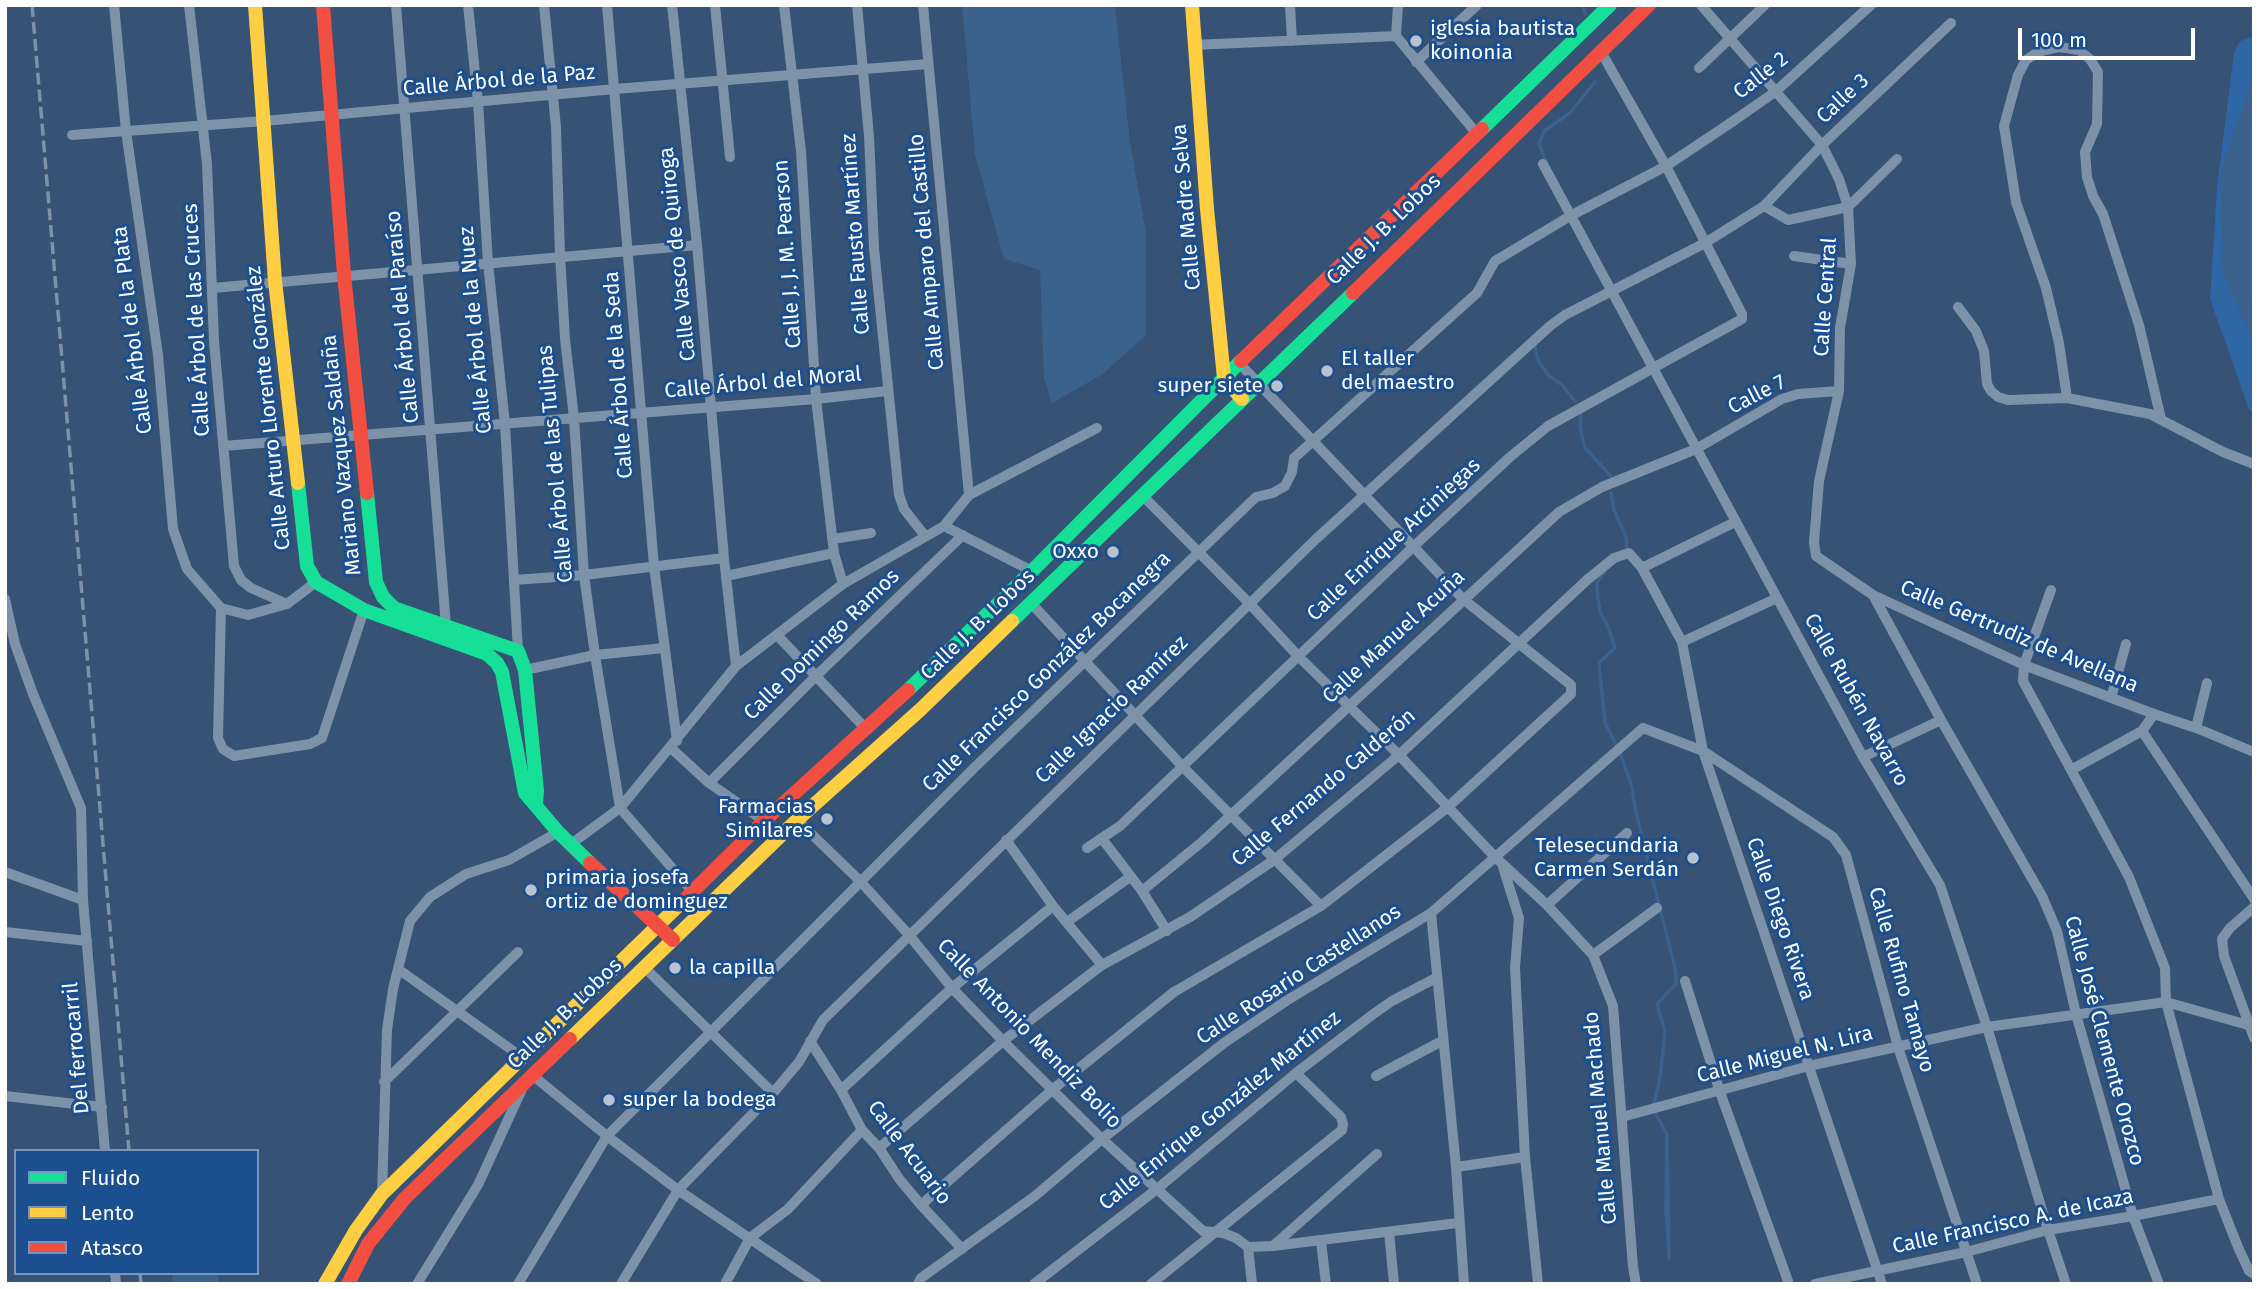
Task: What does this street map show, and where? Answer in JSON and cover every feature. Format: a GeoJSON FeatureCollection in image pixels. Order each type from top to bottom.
{"type":"FeatureCollection","features":[{"type":"Feature","properties":{"kind":"main road","name":"Calle Arturo Llorente González"},"geometry":{"type":"LineString","coordinates":[[255,5],[275,281],[307,566],[316,582]]}},
{"type":"Feature","properties":{"kind":"main road","name":"Mariano Vazquez Saldaña"},"geometry":{"type":"LineString","coordinates":[[323,5],[344,275],[376,582],[383,597],[394,608],[518,651]]}},
{"type":"Feature","properties":{"kind":"main road","name":"Calle Madre Selva"},"geometry":{"type":"LineString","coordinates":[[1192,5],[1207,209],[1224,378]]}},
{"type":"Feature","properties":{"kind":"main road","name":"Calle J. B. Lobos"},"geometry":{"type":"LineString","coordinates":[[325,1284],[356,1230],[382,1194],[764,821],[867,730],[1032,571],[1224,378],[1610,5]]}},
{"type":"Feature","properties":{"kind":"main road","name":"Calle J. B. Lobos"},"geometry":{"type":"LineString","coordinates":[[348,1284],[368,1244],[405,1198],[797,820],[920,710],[1649,5]]}},
{"type":"Feature","properties":{"kind":"main road"},"geometry":{"type":"LineString","coordinates":[[1224,378],[1242,399]]}},
{"type":"Feature","properties":{"kind":"main road"},"geometry":{"type":"LineString","coordinates":[[316,582],[365,610],[487,654],[498,663],[525,793],[558,832],[673,940]]}},
{"type":"Feature","properties":{"kind":"main road"},"geometry":{"type":"LineString","coordinates":[[518,651],[525,670],[537,790],[536,804]]}},
{"type":"Feature","properties":{"kind":"street","name":"Calle Árbol de la Plata"},"geometry":{"type":"LineString","coordinates":[[114,5],[126,131],[152,299],[173,529],[187,569],[221,608]]}},
{"type":"Feature","properties":{"kind":"street","name":"Calle Árbol de las Cruces"},"geometry":{"type":"LineString","coordinates":[[189,5],[203,124],[214,341],[234,566],[241,580],[251,588],[287,604]]}},
{"type":"Feature","properties":{"kind":"street","name":"Calle Árbol del Paraíso"},"geometry":{"type":"LineString","coordinates":[[396,5],[446,626]]}},
{"type":"Feature","properties":{"kind":"street","name":"Calle Árbol de la Nuez"},"geometry":{"type":"LineString","coordinates":[[468,5],[478,102],[488,263],[505,424],[518,651]]}},
{"type":"Feature","properties":{"kind":"street","name":"Calle Árbol de las Tulipas"},"geometry":{"type":"LineString","coordinates":[[544,5],[553,95],[565,339],[574,418],[584,575],[620,808]]}},
{"type":"Feature","properties":{"kind":"street","name":"Calle Árbol de la Seda"},"geometry":{"type":"LineString","coordinates":[[607,5],[654,566],[674,744]]}},
{"type":"Feature","properties":{"kind":"street","name":"Calle Vasco de Quiroga"},"geometry":{"type":"LineString","coordinates":[[672,5],[736,666]]}},
{"type":"Feature","properties":{"kind":"street"},"geometry":{"type":"LineString","coordinates":[[715,5],[730,158]]}},
{"type":"Feature","properties":{"kind":"street","name":"Calle J. J. M. Pearson"},"geometry":{"type":"LineString","coordinates":[[784,5],[801,150],[816,399],[834,553],[843,584]]}},
{"type":"Feature","properties":{"kind":"street","name":"Calle Fausto Martínez"},"geometry":{"type":"LineString","coordinates":[[857,5],[869,136],[874,248],[899,495],[904,509],[925,536]]}},
{"type":"Feature","properties":{"kind":"street","name":"Calle Amparo del Castillo"},"geometry":{"type":"LineString","coordinates":[[923,5],[969,495]]}},
{"type":"Feature","properties":{"kind":"street"},"geometry":{"type":"LineString","coordinates":[[1290,5],[1292,41]]}},
{"type":"Feature","properties":{"kind":"street"},"geometry":{"type":"LineString","coordinates":[[1398,5],[1396,36],[1477,134]]}},
{"type":"Feature","properties":{"kind":"street"},"geometry":{"type":"LineString","coordinates":[[1416,62],[1477,5]]}},
{"type":"Feature","properties":{"kind":"street","name":"Calle Central"},"geometry":{"type":"LineString","coordinates":[[1701,5],[1822,145],[1839,179],[1848,206],[1851,264],[1840,328],[1839,391],[1819,481],[1814,542],[1816,556]]}},
{"type":"Feature","properties":{"kind":"street"},"geometry":{"type":"LineString","coordinates":[[1699,68],[1765,5]]}},
{"type":"Feature","properties":{"kind":"street","name":"Calle 2"},"geometry":{"type":"LineString","coordinates":[[1666,166],[1775,92],[1871,5]]}},
{"type":"Feature","properties":{"kind":"street","name":"Calle 3"},"geometry":{"type":"LineString","coordinates":[[1705,243],[1764,206],[1822,145],[1951,23]]}},
{"type":"Feature","properties":{"kind":"street"},"geometry":{"type":"LineString","coordinates":[[1193,45],[1396,36]]}},
{"type":"Feature","properties":{"kind":"street"},"geometry":{"type":"LineString","coordinates":[[2067,398],[2059,343],[2046,288],[2016,202],[2004,126],[2018,75],[2026,60],[2038,52],[2059,47],[2079,50],[2090,59],[2098,72],[2097,124],[2085,152],[2087,177],[2103,214],[2139,325],[2161,419]]}},
{"type":"Feature","properties":{"kind":"street"},"geometry":{"type":"LineString","coordinates":[[1601,50],[1666,166],[1705,243]]}},
{"type":"Feature","properties":{"kind":"street","name":"Calle Árbol de la Paz"},"geometry":{"type":"LineString","coordinates":[[72,135],[333,116],[615,89],[929,64]]}},
{"type":"Feature","properties":{"kind":"street"},"geometry":{"type":"LineString","coordinates":[[1764,206],[1788,220],[1848,206],[1897,159]]}},
{"type":"Feature","properties":{"kind":"street","name":"Calle Rubén Navarro"},"geometry":{"type":"LineString","coordinates":[[1543,163],[1863,757],[1940,885],[2066,1284]]}},
{"type":"Feature","properties":{"kind":"street","name":"Calle Francisco González Bocanegra"},"geometry":{"type":"LineString","coordinates":[[517,1284],[607,1136],[860,881],[1256,497],[1273,493],[1285,485],[1292,472],[1294,458],[1477,293],[1495,261],[1572,215],[1666,166]]}},
{"type":"Feature","properties":{"kind":"street","name":"Calle Ignacio Ramírez"},"geometry":{"type":"LineString","coordinates":[[621,1284],[678,1190],[773,1093],[799,1062],[823,1020],[1249,603],[1550,326],[1565,315],[1705,243]]}},
{"type":"Feature","properties":{"kind":"street","name":"Calle Enrique Arciniegas"},"geometry":{"type":"LineString","coordinates":[[1087,848],[1103,840],[1413,547],[1510,457],[1548,426],[1739,322],[1742,314],[1705,243]]}},
{"type":"Feature","properties":{"kind":"street"},"geometry":{"type":"LineString","coordinates":[[213,288],[560,255],[697,245]]}},
{"type":"Feature","properties":{"kind":"street"},"geometry":{"type":"LineString","coordinates":[[1794,256],[1851,264]]}},
{"type":"Feature","properties":{"kind":"street"},"geometry":{"type":"LineString","coordinates":[[1958,307],[1976,331],[1984,351],[1987,384],[1991,391],[2008,400],[2067,398],[2150,414],[2223,452],[2254,464]]}},
{"type":"Feature","properties":{"kind":"street"},"geometry":{"type":"LineString","coordinates":[[921,1205],[1052,1090],[1174,992],[1321,906],[1448,807],[1572,692],[1571,685],[1463,599],[1240,364]]}},
{"type":"Feature","properties":{"kind":"street","name":"Calle Árbol del Moral"},"geometry":{"type":"LineString","coordinates":[[223,446],[816,399],[887,391]]}},
{"type":"Feature","properties":{"kind":"street","name":"Calle 7"},"geometry":{"type":"LineString","coordinates":[[1696,449],[1782,400],[1798,394],[1839,391]]}},
{"type":"Feature","properties":{"kind":"street"},"geometry":{"type":"LineString","coordinates":[[571,844],[620,808],[736,666],[843,584],[944,526],[969,495],[1097,428]]}},
{"type":"Feature","properties":{"kind":"street","name":"Calle Manuel Acuña"},"geometry":{"type":"LineString","coordinates":[[1142,891],[1230,815],[1559,512],[1584,496],[1696,449]]}},
{"type":"Feature","properties":{"kind":"street","name":"Calle Manuel Machado"},"geometry":{"type":"LineString","coordinates":[[1143,496],[1249,603],[1298,657],[1399,755],[1494,856],[1547,905],[1593,955],[1613,1006],[1636,1284]]}},
{"type":"Feature","properties":{"kind":"street"},"geometry":{"type":"LineString","coordinates":[[1642,568],[1735,522]]}},
{"type":"Feature","properties":{"kind":"street"},"geometry":{"type":"LineString","coordinates":[[944,526],[1032,571]]}},
{"type":"Feature","properties":{"kind":"street"},"geometry":{"type":"LineString","coordinates":[[833,539],[871,533]]}},
{"type":"Feature","properties":{"kind":"street","name":"Calle Domingo Ramos"},"geometry":{"type":"LineString","coordinates":[[709,783],[963,535]]}},
{"type":"Feature","properties":{"kind":"street"},"geometry":{"type":"LineString","coordinates":[[726,576],[834,553]]}},
{"type":"Feature","properties":{"kind":"street","name":"Calle Fernando Calderón"},"geometry":{"type":"LineString","coordinates":[[879,1148],[1003,1041],[1102,965],[1167,930],[1274,860],[1399,755],[1517,644],[1614,558],[1629,553],[1642,568]]}},
{"type":"Feature","properties":{"kind":"street","name":"Calle Gertrudiz de Avellana"},"geometry":{"type":"LineString","coordinates":[[1816,556],[1873,595],[2024,665],[2254,752]]}},
{"type":"Feature","properties":{"kind":"street"},"geometry":{"type":"LineString","coordinates":[[514,580],[584,575],[724,558]]}},
{"type":"Feature","properties":{"kind":"street","name":"Calle Diego Rivera"},"geometry":{"type":"LineString","coordinates":[[1642,568],[1682,642],[1703,751],[1882,1284]]}},
{"type":"Feature","properties":{"kind":"street"},"geometry":{"type":"LineString","coordinates":[[316,582],[287,604],[248,615],[221,608],[218,738],[223,750],[234,756],[310,744],[322,738],[365,610]]}},
{"type":"Feature","properties":{"kind":"street"},"geometry":{"type":"LineString","coordinates":[[2051,590],[2024,665],[2024,681],[2129,877],[2165,968],[2166,1002],[2219,1199],[2238,1247],[2249,1270],[2254,1274]]}},
{"type":"Feature","properties":{"kind":"street","name":"Calle José Clemente Orozco"},"geometry":{"type":"LineString","coordinates":[[1873,595],[2042,896],[2057,931],[2076,1014],[2133,1216],[2159,1284]]}},
{"type":"Feature","properties":{"kind":"street"},"geometry":{"type":"LineString","coordinates":[[1682,642],[1777,598]]}},
{"type":"Feature","properties":{"kind":"street","name":"Del ferrocarril"},"geometry":{"type":"LineString","coordinates":[[5,599],[15,644],[28,681],[81,808],[83,900],[105,1149]]}},
{"type":"Feature","properties":{"kind":"street"},"geometry":{"type":"LineString","coordinates":[[1031,603],[1183,766],[1321,906]]}},
{"type":"Feature","properties":{"kind":"street"},"geometry":{"type":"LineString","coordinates":[[778,635],[867,730]]}},
{"type":"Feature","properties":{"kind":"street"},"geometry":{"type":"LineString","coordinates":[[2111,698],[2126,644]]}},
{"type":"Feature","properties":{"kind":"street"},"geometry":{"type":"LineString","coordinates":[[525,670],[595,655],[664,648]]}},
{"type":"Feature","properties":{"kind":"street"},"geometry":{"type":"LineString","coordinates":[[2196,728],[2207,683]]}},
{"type":"Feature","properties":{"kind":"street"},"geometry":{"type":"LineString","coordinates":[[2071,770],[2142,731],[2154,714]]}},
{"type":"Feature","properties":{"kind":"street"},"geometry":{"type":"LineString","coordinates":[[1863,757],[1941,720]]}},
{"type":"Feature","properties":{"kind":"street","name":"Calle Rosario Castellanos"},"geometry":{"type":"LineString","coordinates":[[918,1284],[921,1278],[1035,1196],[1102,1139],[1224,1043],[1286,1001],[1431,913],[1643,728],[1703,751]]}},
{"type":"Feature","properties":{"kind":"street"},"geometry":{"type":"LineString","coordinates":[[2142,731],[2254,898]]}},
{"type":"Feature","properties":{"kind":"street"},"geometry":{"type":"LineString","coordinates":[[674,744],[709,783],[764,821]]}},
{"type":"Feature","properties":{"kind":"street","name":"Calle Rufino Tamayo"},"geometry":{"type":"LineString","coordinates":[[1703,751],[1833,837],[1846,855],[1898,1047],[1977,1284]]}},
{"type":"Feature","properties":{"kind":"street"},"geometry":{"type":"LineString","coordinates":[[620,808],[692,891]]}},
{"type":"Feature","properties":{"kind":"street","name":"Calle Antonio Mendiz Bolio"},"geometry":{"type":"LineString","coordinates":[[797,820],[860,881],[952,988],[1102,1139],[1203,1231],[1223,1233],[1248,1247]]}},
{"type":"Feature","properties":{"kind":"street"},"geometry":{"type":"LineString","coordinates":[[382,1194],[387,1030],[410,921],[430,897],[466,874],[509,860],[558,832]]}},
{"type":"Feature","properties":{"kind":"street"},"geometry":{"type":"LineString","coordinates":[[1547,905],[1627,833]]}},
{"type":"Feature","properties":{"kind":"street"},"geometry":{"type":"LineString","coordinates":[[1006,840],[1053,906],[1102,965]]}},
{"type":"Feature","properties":{"kind":"street"},"geometry":{"type":"LineString","coordinates":[[1103,840],[1142,891],[1167,930]]}},
{"type":"Feature","properties":{"kind":"street","name":"Calle Manuel Machado"},"geometry":{"type":"LineString","coordinates":[[1502,864],[1519,918],[1515,968],[1525,1157],[1538,1284]]}},
{"type":"Feature","properties":{"kind":"street"},"geometry":{"type":"LineString","coordinates":[[5,872],[83,900]]}},
{"type":"Feature","properties":{"kind":"street"},"geometry":{"type":"LineString","coordinates":[[1067,922],[1130,877]]}},
{"type":"Feature","properties":{"kind":"street"},"geometry":{"type":"LineString","coordinates":[[841,1090],[952,988],[1053,906]]}},
{"type":"Feature","properties":{"kind":"street"},"geometry":{"type":"LineString","coordinates":[[2254,907],[2230,928],[2222,939],[2224,956],[2254,1038]]}},
{"type":"Feature","properties":{"kind":"street"},"geometry":{"type":"LineString","coordinates":[[1593,955],[1657,908]]}},
{"type":"Feature","properties":{"kind":"street"},"geometry":{"type":"LineString","coordinates":[[1431,913],[1456,1167],[1464,1284]]}},
{"type":"Feature","properties":{"kind":"street"},"geometry":{"type":"LineString","coordinates":[[5,932],[87,941]]}},
{"type":"Feature","properties":{"kind":"street"},"geometry":{"type":"LineString","coordinates":[[384,1082],[518,952]]}},
{"type":"Feature","properties":{"kind":"street"},"geometry":{"type":"LineString","coordinates":[[644,967],[773,1093]]}},
{"type":"Feature","properties":{"kind":"street"},"geometry":{"type":"LineString","coordinates":[[398,969],[426,986],[523,1058]]}},
{"type":"Feature","properties":{"kind":"street","name":"Calle Enrique González Martínez"},"geometry":{"type":"LineString","coordinates":[[1034,1284],[1382,1008],[1436,978]]}},
{"type":"Feature","properties":{"kind":"street"},"geometry":{"type":"LineString","coordinates":[[1685,981],[1720,1092],[1789,1284]]}},
{"type":"Feature","properties":{"kind":"street"},"geometry":{"type":"LineString","coordinates":[[2166,1002],[2251,1024]]}},
{"type":"Feature","properties":{"kind":"street","name":"Calle Miguel N. Lira"},"geometry":{"type":"LineString","coordinates":[[1622,1116],[1720,1092],[1809,1066],[1987,1027],[2166,1002]]}},
{"type":"Feature","properties":{"kind":"street","name":"Calle Acuario"},"geometry":{"type":"LineString","coordinates":[[810,1041],[862,1130],[879,1148],[921,1205],[962,1249]]}},
{"type":"Feature","properties":{"kind":"street"},"geometry":{"type":"LineString","coordinates":[[1376,1076],[1442,1041]]}},
{"type":"Feature","properties":{"kind":"street"},"geometry":{"type":"LineString","coordinates":[[1150,1284],[1342,1130],[1342,1117],[1297,1073]]}},
{"type":"Feature","properties":{"kind":"street"},"geometry":{"type":"LineString","coordinates":[[417,1284],[478,1185],[528,1078],[678,1190],[817,1284]]}},
{"type":"Feature","properties":{"kind":"street"},"geometry":{"type":"LineString","coordinates":[[5,1096],[102,1107]]}},
{"type":"Feature","properties":{"kind":"street"},"geometry":{"type":"LineString","coordinates":[[725,1284],[750,1238],[788,1209],[862,1130]]}},
{"type":"Feature","properties":{"kind":"street"},"geometry":{"type":"LineString","coordinates":[[1273,1246],[1377,1154]]}},
{"type":"Feature","properties":{"kind":"street"},"geometry":{"type":"LineString","coordinates":[[1456,1167],[1525,1157]]}},
{"type":"Feature","properties":{"kind":"street","name":"Calle Francisco A. de Icaza"},"geometry":{"type":"LineString","coordinates":[[1815,1284],[1966,1252],[2048,1230],[2219,1199]]}},
{"type":"Feature","properties":{"kind":"street"},"geometry":{"type":"LineString","coordinates":[[1252,1284],[1248,1247],[1321,1241],[1458,1223]]}},
{"type":"Feature","properties":{"kind":"street"},"geometry":{"type":"LineString","coordinates":[[1389,1232],[1394,1284]]}},
{"type":"Feature","properties":{"kind":"street"},"geometry":{"type":"LineString","coordinates":[[1321,1241],[1326,1284]]}},
{"type":"Feature","properties":{"kind":"shaded area"},"geometry":{"type":"Polygon","coordinates":[[[962,5],[1115,5],[1130,141],[1146,234],[1146,335],[1103,374],[1052,403],[1044,378],[1040,270],[1004,259],[975,155],[962,5]]]}},
{"type":"Feature","properties":{"kind":"shaded area"},"geometry":{"type":"Polygon","coordinates":[[[2249,37],[2254,38],[2254,415],[2249,409],[2210,299],[2217,187],[2234,53],[2239,42],[2249,37]]]}},
{"type":"Feature","properties":{"kind":"shaded area"},"geometry":{"type":"Polygon","coordinates":[[[2254,74],[2254,342],[2223,274],[2221,170],[2254,74]]]}},
{"type":"Feature","properties":{"kind":"shaded area"},"geometry":{"type":"Polygon","coordinates":[[[172,1275],[218,1275],[219,1284],[173,1284],[172,1275]]]}},
{"type":"Feature","properties":{"kind":"waterway"},"geometry":{"type":"LineString","coordinates":[[1583,5],[1585,14]]}},
{"type":"Feature","properties":{"kind":"waterway"},"geometry":{"type":"LineString","coordinates":[[1547,163],[1539,144],[1544,131],[1570,113],[1595,82]]}},
{"type":"Feature","properties":{"kind":"waterway"},"geometry":{"type":"LineString","coordinates":[[1535,346],[1538,360],[1548,375],[1562,385],[1575,401]]}},
{"type":"Feature","properties":{"kind":"waterway"},"geometry":{"type":"LineString","coordinates":[[1581,412],[1580,428],[1585,448],[1611,476]]}},
{"type":"Feature","properties":{"kind":"waterway"},"geometry":{"type":"LineString","coordinates":[[1611,493],[1614,510],[1626,537],[1627,548],[1622,552]]}},
{"type":"Feature","properties":{"kind":"waterway"},"geometry":{"type":"LineString","coordinates":[[1605,571],[1597,583],[1598,599],[1600,612],[1615,648],[1599,663],[1605,723],[1618,748],[1632,786],[1635,808],[1676,972],[1676,984],[1657,1004],[1665,1031],[1660,1078],[1653,1109],[1667,1134],[1666,1207],[1669,1258],[1667,1134]]}},
{"type":"Feature","properties":{"kind":"railway"},"geometry":{"type":"LineString","coordinates":[[32,5],[129,1149]]}},
{"type":"Feature","properties":{"kind":"railway"},"geometry":{"type":"LineString","coordinates":[[140,1275],[141,1284]]}},
{"type":"Feature","properties":{"kind":"traffic: fast"},"geometry":{"type":"LineString","coordinates":[[1482,129],[1610,5]]}},
{"type":"Feature","properties":{"kind":"traffic: fast"},"geometry":{"type":"LineString","coordinates":[[1012,621],[1353,293]]}},
{"type":"Feature","properties":{"kind":"traffic: fast"},"geometry":{"type":"LineString","coordinates":[[908,690],[1032,571],[1241,361]]}},
{"type":"Feature","properties":{"kind":"traffic: fast"},"geometry":{"type":"LineString","coordinates":[[298,483],[307,566],[316,582],[364,610],[487,654],[497,663],[502,672],[525,793],[558,832],[590,863]]}},
{"type":"Feature","properties":{"kind":"traffic: fast"},"geometry":{"type":"LineString","coordinates":[[367,493],[376,582],[383,597],[394,608],[518,651],[525,670],[536,804]]}},
{"type":"Feature","properties":{"kind":"traffic: slow"},"geometry":{"type":"LineString","coordinates":[[255,5],[275,281],[298,483]]}},
{"type":"Feature","properties":{"kind":"traffic: slow"},"geometry":{"type":"LineString","coordinates":[[1192,5],[1207,209],[1224,378],[1242,399]]}},
{"type":"Feature","properties":{"kind":"traffic: slow"},"geometry":{"type":"LineString","coordinates":[[570,1039],[797,820],[920,710],[1012,621]]}},
{"type":"Feature","properties":{"kind":"traffic: slow"},"geometry":{"type":"LineString","coordinates":[[325,1284],[356,1230],[382,1194],[679,905]]}},
{"type":"Feature","properties":{"kind":"traffic: jam"},"geometry":{"type":"LineString","coordinates":[[323,5],[344,275],[367,493]]}},
{"type":"Feature","properties":{"kind":"traffic: jam"},"geometry":{"type":"LineString","coordinates":[[1353,293],[1649,5]]}},
{"type":"Feature","properties":{"kind":"traffic: jam"},"geometry":{"type":"LineString","coordinates":[[1241,361],[1482,129]]}},
{"type":"Feature","properties":{"kind":"traffic: jam"},"geometry":{"type":"LineString","coordinates":[[679,905],[764,821],[908,690]]}},
{"type":"Feature","properties":{"kind":"traffic: jam"},"geometry":{"type":"LineString","coordinates":[[590,863],[673,940]]}},
{"type":"Feature","properties":{"kind":"traffic: jam"},"geometry":{"type":"LineString","coordinates":[[348,1284],[368,1244],[405,1198],[570,1039]]}},
{"type":"Feature","properties":{"kind":"place","name":"iglesia bautista koinonia"},"geometry":{"type":"Point","coordinates":[1416,41]}},
{"type":"Feature","properties":{"kind":"place","name":"El taller del maestro"},"geometry":{"type":"Point","coordinates":[1327,371]}},
{"type":"Feature","properties":{"kind":"place","name":"super siete"},"geometry":{"type":"Point","coordinates":[1277,386]}},
{"type":"Feature","properties":{"kind":"place","name":"Oxxo"},"geometry":{"type":"Point","coordinates":[1113,552]}},
{"type":"Feature","properties":{"kind":"place","name":"Farmacias Similares"},"geometry":{"type":"Point","coordinates":[827,819]}},
{"type":"Feature","properties":{"kind":"place","name":"Telesecundaria Carmen Serdán"},"geometry":{"type":"Point","coordinates":[1693,858]}},
{"type":"Feature","properties":{"kind":"place","name":"primaria josefa ortiz de dominguez"},"geometry":{"type":"Point","coordinates":[531,890]}},
{"type":"Feature","properties":{"kind":"place","name":"la capilla"},"geometry":{"type":"Point","coordinates":[675,968]}},
{"type":"Feature","properties":{"kind":"place","name":"super la bodega"},"geometry":{"type":"Point","coordinates":[609,1100]}}]}
